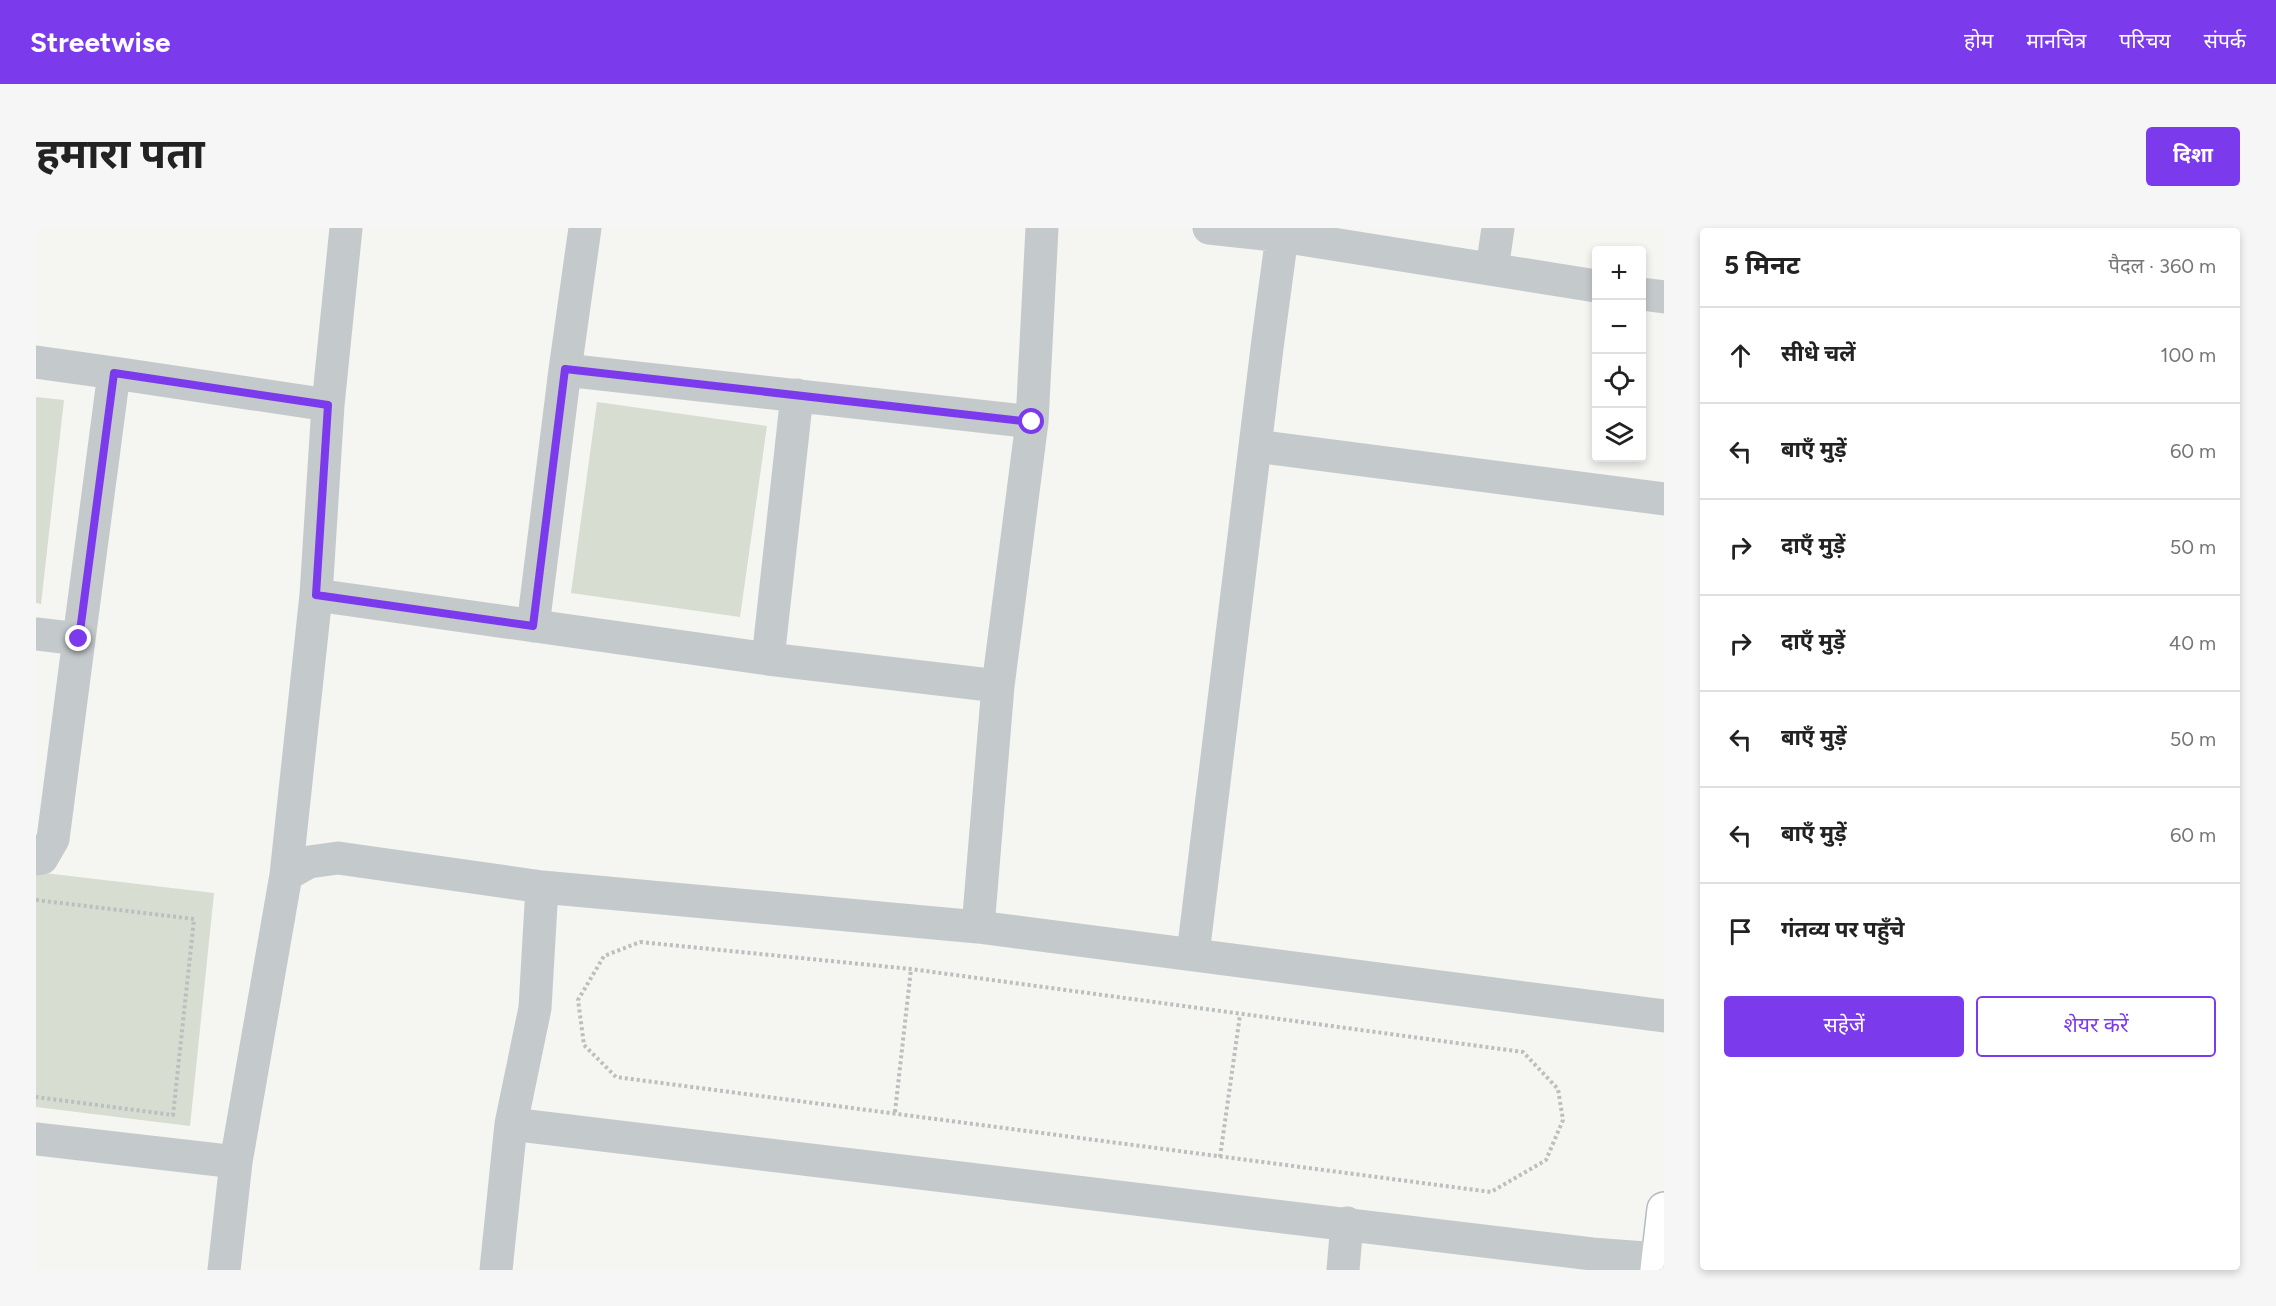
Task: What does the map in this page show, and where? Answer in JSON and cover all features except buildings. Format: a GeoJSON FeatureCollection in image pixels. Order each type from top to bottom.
{"type":"FeatureCollection","features":[{"type":"Feature","properties":{"kind":"main road"},"geometry":{"type":"LineString","coordinates":[[1658,1265],[1664,1209]]}},
{"type":"Feature","properties":{"kind":"street"},"geometry":{"type":"LineString","coordinates":[[224,1270],[236,1162],[286,874],[316,595],[328,405],[346,228]]}},
{"type":"Feature","properties":{"kind":"street"},"geometry":{"type":"LineString","coordinates":[[533,626],[585,228]]}},
{"type":"Feature","properties":{"kind":"street"},"geometry":{"type":"LineString","coordinates":[[978,927],[998,686],[1032,422],[1042,228]]}},
{"type":"Feature","properties":{"kind":"street"},"geometry":{"type":"LineString","coordinates":[[1209,228],[1282,236],[1592,285]]}},
{"type":"Feature","properties":{"kind":"street"},"geometry":{"type":"LineString","coordinates":[[1492,268],[1498,228]]}},
{"type":"Feature","properties":{"kind":"street"},"geometry":{"type":"LineString","coordinates":[[1193,954],[1282,236]]}},
{"type":"Feature","properties":{"kind":"street"},"geometry":{"type":"LineString","coordinates":[[1646,295],[1664,297]]}},
{"type":"Feature","properties":{"kind":"street"},"geometry":{"type":"LineString","coordinates":[[36,362],[328,405]]}},
{"type":"Feature","properties":{"kind":"street"},"geometry":{"type":"LineString","coordinates":[[565,369],[1032,422]]}},
{"type":"Feature","properties":{"kind":"street"},"geometry":{"type":"LineString","coordinates":[[36,859],[42,858],[53,839],[114,373]]}},
{"type":"Feature","properties":{"kind":"street"},"geometry":{"type":"LineString","coordinates":[[768,659],[797,395]]}},
{"type":"Feature","properties":{"kind":"street"},"geometry":{"type":"LineString","coordinates":[[1256,446],[1664,499]]}},
{"type":"Feature","properties":{"kind":"street"},"geometry":{"type":"LineString","coordinates":[[316,595],[768,659],[998,686]]}},
{"type":"Feature","properties":{"kind":"street"},"geometry":{"type":"LineString","coordinates":[[36,634],[79,639]]}},
{"type":"Feature","properties":{"kind":"street"},"geometry":{"type":"LineString","coordinates":[[286,874],[309,862],[338,858],[542,887],[978,927],[1664,1016]]}},
{"type":"Feature","properties":{"kind":"street"},"geometry":{"type":"LineString","coordinates":[[496,1270],[511,1124],[535,1008],[542,887]]}},
{"type":"Feature","properties":{"kind":"street"},"geometry":{"type":"LineString","coordinates":[[511,1124],[1347,1223],[1591,1262],[1658,1265]]}},
{"type":"Feature","properties":{"kind":"street"},"geometry":{"type":"LineString","coordinates":[[36,1139],[236,1162]]}},
{"type":"Feature","properties":{"kind":"street"},"geometry":{"type":"LineString","coordinates":[[1343,1270],[1347,1223]]}},
{"type":"Feature","properties":{"kind":"path"},"geometry":{"type":"LineString","coordinates":[[36,900],[194,919],[173,1114],[36,1097]]}},
{"type":"Feature","properties":{"kind":"path"},"geometry":{"type":"LineString","coordinates":[[640,942],[911,969],[1523,1052],[1558,1089],[1563,1120],[1546,1160],[1491,1192],[616,1077],[584,1045],[578,1000],[604,956],[640,942]]}},
{"type":"Feature","properties":{"kind":"path"},"geometry":{"type":"LineString","coordinates":[[895,1112],[911,969]]}},
{"type":"Feature","properties":{"kind":"path"},"geometry":{"type":"LineString","coordinates":[[1220,1158],[1240,1015]]}},
{"type":"Feature","properties":{"kind":"shaded area"},"geometry":{"type":"Polygon","coordinates":[[[36,397],[64,400],[41,604],[36,603],[36,397]]]}},
{"type":"Feature","properties":{"kind":"shaded area"},"geometry":{"type":"Polygon","coordinates":[[[597,402],[767,426],[740,617],[571,593],[597,402]]]}},
{"type":"Feature","properties":{"kind":"shaded area"},"geometry":{"type":"Polygon","coordinates":[[[36,872],[214,893],[190,1126],[36,1107],[36,872]]]}},
{"type":"Feature","properties":{"kind":"route"},"geometry":{"type":"LineString","coordinates":[[79,639],[114,373],[328,405],[316,595],[533,626],[565,369],[1032,422]]}}]}
